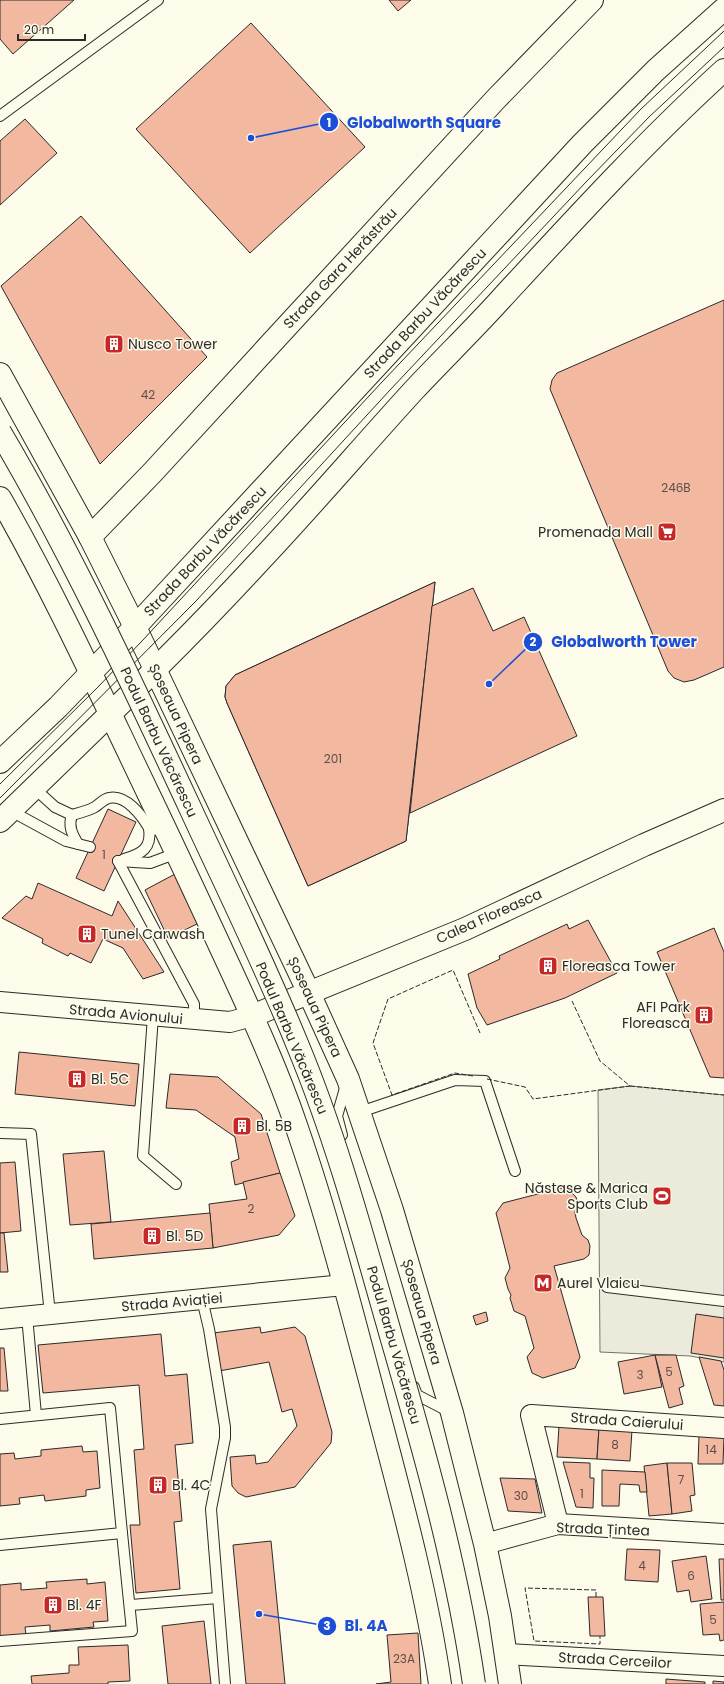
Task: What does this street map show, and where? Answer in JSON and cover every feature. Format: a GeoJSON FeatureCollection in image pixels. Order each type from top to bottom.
{"type":"FeatureCollection","features":[{"type":"Feature","properties":{"kind":"main road","name":"Strada Gara Herăstrău"},"geometry":{"type":"LineString","coordinates":[[90,537],[152,473],[495,100],[592,0]]}},
{"type":"Feature","properties":{"kind":"main road","name":"Strada Barbu Văcărescu"},"geometry":{"type":"LineString","coordinates":[[0,762],[58,707],[135,627],[582,144],[656,70],[724,9]]}},
{"type":"Feature","properties":{"kind":"main road"},"geometry":{"type":"LineString","coordinates":[[6,816],[155,670],[256,565],[415,389],[631,160],[677,113],[724,70]]}},
{"type":"Feature","properties":{"kind":"main road","name":"Șoseaua Pipera"},"geometry":{"type":"LineString","coordinates":[[0,374],[90,537],[135,627],[309,993],[348,1079],[392,1210],[452,1413],[485,1544],[506,1654],[510,1684]]}},
{"type":"Feature","properties":{"kind":"main road","name":"Podul Barbu Văcărescu"},"geometry":{"type":"LineString","coordinates":[[0,432],[73,563],[138,698],[264,968],[297,1044],[321,1105],[357,1217],[427,1464],[450,1559],[474,1684]]}},
{"type":"Feature","properties":{"kind":"main road"},"geometry":{"type":"LineString","coordinates":[[0,498],[31,551],[92,672],[157,828],[177,853],[252,1016],[297,1128],[330,1233],[420,1573],[440,1684]]}},
{"type":"Feature","properties":{"kind":"main road","name":"Calea Floreasca"},"geometry":{"type":"LineString","coordinates":[[252,1016],[465,928],[644,845],[724,810]]}},
{"type":"Feature","properties":{"kind":"street","name":"Strada Avionului"},"geometry":{"type":"LineString","coordinates":[[0,1002],[230,1022],[252,1016]]}},
{"type":"Feature","properties":{"kind":"street","name":"Strada Aviației"},"geometry":{"type":"LineString","coordinates":[[0,1319],[344,1285]]}},
{"type":"Feature","properties":{"kind":"street","name":"Strada Caierului"},"geometry":{"type":"LineString","coordinates":[[558,1524],[531,1415],[724,1428]]}},
{"type":"Feature","properties":{"kind":"street","name":"Strada Țintea"},"geometry":{"type":"LineString","coordinates":[[485,1544],[558,1524],[724,1534]]}},
{"type":"Feature","properties":{"kind":"street","name":"Strada Cerceilor"},"geometry":{"type":"LineString","coordinates":[[506,1654],[724,1666]]}},
{"type":"Feature","properties":{"kind":"lane"},"geometry":{"type":"LineString","coordinates":[[0,116],[158,0]]}},
{"type":"Feature","properties":{"kind":"lane"},"geometry":{"type":"LineString","coordinates":[[34,788],[55,807],[72,815],[92,809],[108,798],[124,801],[157,828],[150,837],[148,846],[139,854],[118,861]]}},
{"type":"Feature","properties":{"kind":"lane"},"geometry":{"type":"LineString","coordinates":[[72,815],[70,822],[71,829],[78,844]]}},
{"type":"Feature","properties":{"kind":"lane"},"geometry":{"type":"LineString","coordinates":[[6,816],[66,841],[90,847]]}},
{"type":"Feature","properties":{"kind":"lane"},"geometry":{"type":"LineString","coordinates":[[118,861],[150,863],[177,853]]}},
{"type":"Feature","properties":{"kind":"lane"},"geometry":{"type":"LineString","coordinates":[[118,861],[194,1004],[194,1019]]}},
{"type":"Feature","properties":{"kind":"lane"},"geometry":{"type":"LineString","coordinates":[[153,1016],[143,1156],[176,1184]]}},
{"type":"Feature","properties":{"kind":"lane"},"geometry":{"type":"LineString","coordinates":[[348,1079],[337,1116],[417,1395],[452,1413]]}},
{"type":"Feature","properties":{"kind":"lane"},"geometry":{"type":"LineString","coordinates":[[360,1112],[455,1080],[485,1081],[515,1171]]}},
{"type":"Feature","properties":{"kind":"lane"},"geometry":{"type":"LineString","coordinates":[[0,1133],[31,1134],[50,1314]]}},
{"type":"Feature","properties":{"kind":"lane"},"geometry":{"type":"LineString","coordinates":[[607,1287],[724,1301]]}},
{"type":"Feature","properties":{"kind":"lane"},"geometry":{"type":"LineString","coordinates":[[202,1299],[209,1329],[226,1426],[211,1510],[225,1684]]}},
{"type":"Feature","properties":{"kind":"lane"},"geometry":{"type":"LineString","coordinates":[[27,1316],[36,1415]]}},
{"type":"Feature","properties":{"kind":"lane"},"geometry":{"type":"LineString","coordinates":[[0,1419],[110,1408],[122,1533],[131,1606],[132,1631],[0,1642]]}},
{"type":"Feature","properties":{"kind":"lane"},"geometry":{"type":"LineString","coordinates":[[0,1545],[122,1533]]}},
{"type":"Feature","properties":{"kind":"lane"},"geometry":{"type":"LineString","coordinates":[[131,1606],[218,1598]]}},
{"type":"Feature","properties":{"kind":"shaded area","name":"Năstase & Marica Sports Club"},"geometry":{"type":"Polygon","coordinates":[[[630,1086],[724,1095],[724,1362],[690,1356],[600,1352],[598,1090],[630,1086]]]}},
{"type":"Feature","properties":{"kind":"building"},"geometry":{"type":"Polygon","coordinates":[[[0,0],[74,0],[13,54],[0,39],[0,0]]]}},
{"type":"Feature","properties":{"kind":"building"},"geometry":{"type":"Polygon","coordinates":[[[389,0],[411,0],[398,11],[389,0]]]}},
{"type":"Feature","properties":{"kind":"building"},"geometry":{"type":"Polygon","coordinates":[[[251,23],[365,147],[250,253],[136,129],[251,23]]]}},
{"type":"Feature","properties":{"kind":"building"},"geometry":{"type":"Polygon","coordinates":[[[25,119],[57,153],[0,205],[0,141],[25,119]]]}},
{"type":"Feature","properties":{"kind":"building","name":"Nusco Tower"},"geometry":{"type":"Polygon","coordinates":[[[81,216],[207,357],[100,464],[1,286],[81,216]]]}},
{"type":"Feature","properties":{"kind":"building","name":"Promenada Mall"},"geometry":{"type":"Polygon","coordinates":[[[724,300],[724,667],[694,680],[684,682],[674,678],[668,671],[550,389],[552,380],[557,373],[724,300]]]}},
{"type":"Feature","properties":{"kind":"building"},"geometry":{"type":"Polygon","coordinates":[[[435,582],[406,841],[308,886],[227,703],[225,697],[226,686],[235,675],[435,582]]]}},
{"type":"Feature","properties":{"kind":"building"},"geometry":{"type":"Polygon","coordinates":[[[435,582],[406,841],[308,886],[227,703],[225,697],[226,686],[235,675],[435,582]]]}},
{"type":"Feature","properties":{"kind":"building"},"geometry":{"type":"Polygon","coordinates":[[[473,588],[493,631],[524,617],[577,736],[410,813],[432,606],[473,588]]]}},
{"type":"Feature","properties":{"kind":"building"},"geometry":{"type":"Polygon","coordinates":[[[108,809],[136,822],[104,891],[76,878],[108,809]]]}},
{"type":"Feature","properties":{"kind":"building"},"geometry":{"type":"Polygon","coordinates":[[[175,874],[199,923],[168,938],[145,890],[175,874]]]}},
{"type":"Feature","properties":{"kind":"building","name":"Tunel Carwash"},"geometry":{"type":"Polygon","coordinates":[[[38,883],[112,916],[118,901],[164,972],[143,979],[123,948],[103,939],[91,963],[70,953],[68,956],[42,943],[43,939],[2,918],[26,896],[32,899],[38,883]]]}},
{"type":"Feature","properties":{"kind":"building","name":"Floreasca Tower"},"geometry":{"type":"Polygon","coordinates":[[[588,920],[617,973],[565,998],[487,1025],[477,1008],[468,974],[500,959],[499,956],[567,924],[569,929],[588,920]]]}},
{"type":"Feature","properties":{"kind":"building","name":"AFI Park Floreasca"},"geometry":{"type":"Polygon","coordinates":[[[714,928],[724,952],[724,1078],[710,1077],[657,952],[714,928]]]}},
{"type":"Feature","properties":{"kind":"building","name":"Bl. 5C"},"geometry":{"type":"Polygon","coordinates":[[[19,1052],[139,1064],[135,1106],[15,1094],[19,1052]]]}},
{"type":"Feature","properties":{"kind":"building","name":"Bl. 5B"},"geometry":{"type":"Polygon","coordinates":[[[170,1074],[218,1077],[261,1114],[280,1173],[235,1185],[231,1162],[239,1159],[235,1137],[196,1110],[166,1108],[170,1074]]]}},
{"type":"Feature","properties":{"kind":"building"},"geometry":{"type":"Polygon","coordinates":[[[104,1151],[111,1222],[70,1225],[63,1154],[104,1151]]]}},
{"type":"Feature","properties":{"kind":"building"},"geometry":{"type":"Polygon","coordinates":[[[15,1162],[21,1231],[0,1233],[0,1163],[15,1162]]]}},
{"type":"Feature","properties":{"kind":"building"},"geometry":{"type":"Polygon","coordinates":[[[280,1173],[295,1216],[279,1235],[213,1248],[209,1204],[247,1199],[243,1182],[280,1173]]]}},
{"type":"Feature","properties":{"kind":"building"},"geometry":{"type":"Polygon","coordinates":[[[561,1188],[568,1189],[576,1197],[578,1204],[575,1212],[576,1218],[582,1235],[588,1240],[590,1246],[589,1255],[584,1259],[554,1266],[580,1357],[575,1368],[543,1378],[532,1373],[527,1357],[534,1348],[525,1316],[514,1311],[510,1298],[511,1295],[505,1278],[510,1268],[496,1213],[503,1203],[561,1188]]]}},
{"type":"Feature","properties":{"kind":"building","name":"Bl. 5D"},"geometry":{"type":"Polygon","coordinates":[[[210,1213],[213,1248],[94,1259],[91,1224],[210,1213]]]}},
{"type":"Feature","properties":{"kind":"building"},"geometry":{"type":"Polygon","coordinates":[[[0,1233],[4,1233],[8,1272],[0,1272],[0,1233]]]}},
{"type":"Feature","properties":{"kind":"building"},"geometry":{"type":"Polygon","coordinates":[[[486,1312],[488,1321],[476,1325],[473,1316],[486,1312]]]}},
{"type":"Feature","properties":{"kind":"building"},"geometry":{"type":"Polygon","coordinates":[[[696,1314],[724,1318],[724,1358],[691,1353],[696,1314]]]}},
{"type":"Feature","properties":{"kind":"building"},"geometry":{"type":"Polygon","coordinates":[[[260,1327],[261,1333],[295,1327],[305,1336],[332,1432],[331,1443],[295,1487],[246,1497],[238,1493],[232,1486],[230,1457],[255,1455],[256,1464],[268,1462],[297,1426],[292,1409],[282,1412],[269,1362],[219,1371],[213,1333],[260,1327]]]}},
{"type":"Feature","properties":{"kind":"building","name":"Bl. 4C"},"geometry":{"type":"Polygon","coordinates":[[[161,1334],[165,1376],[187,1374],[193,1443],[175,1445],[182,1521],[174,1522],[180,1589],[136,1593],[130,1525],[140,1525],[134,1450],[144,1449],[139,1385],[43,1393],[38,1345],[161,1334]]]}},
{"type":"Feature","properties":{"kind":"building"},"geometry":{"type":"Polygon","coordinates":[[[0,1348],[4,1348],[8,1391],[0,1391],[0,1348]]]}},
{"type":"Feature","properties":{"kind":"building"},"geometry":{"type":"Polygon","coordinates":[[[655,1355],[662,1387],[624,1394],[618,1362],[655,1355]]]}},
{"type":"Feature","properties":{"kind":"building"},"geometry":{"type":"Polygon","coordinates":[[[655,1355],[676,1355],[684,1386],[679,1388],[683,1404],[669,1408],[655,1355]]]}},
{"type":"Feature","properties":{"kind":"building"},"geometry":{"type":"Polygon","coordinates":[[[699,1357],[721,1361],[724,1370],[724,1406],[714,1405],[699,1357]]]}},
{"type":"Feature","properties":{"kind":"building"},"geometry":{"type":"Polygon","coordinates":[[[559,1426],[599,1428],[597,1459],[557,1457],[559,1426]]]}},
{"type":"Feature","properties":{"kind":"building"},"geometry":{"type":"Polygon","coordinates":[[[599,1428],[632,1430],[630,1461],[597,1459],[599,1428]]]}},
{"type":"Feature","properties":{"kind":"building"},"geometry":{"type":"Polygon","coordinates":[[[699,1435],[724,1435],[723,1464],[698,1464],[699,1435]]]}},
{"type":"Feature","properties":{"kind":"building"},"geometry":{"type":"Polygon","coordinates":[[[82,1446],[83,1452],[97,1451],[100,1488],[86,1490],[86,1496],[45,1501],[44,1495],[19,1498],[20,1504],[0,1506],[0,1454],[14,1453],[15,1459],[41,1456],[41,1450],[82,1446]]]}},
{"type":"Feature","properties":{"kind":"building"},"geometry":{"type":"Polygon","coordinates":[[[563,1462],[590,1463],[590,1478],[594,1478],[593,1508],[576,1507],[563,1462]]]}},
{"type":"Feature","properties":{"kind":"building"},"geometry":{"type":"Polygon","coordinates":[[[667,1463],[672,1514],[649,1516],[644,1466],[667,1463]]]}},
{"type":"Feature","properties":{"kind":"building"},"geometry":{"type":"Polygon","coordinates":[[[667,1463],[692,1463],[695,1495],[690,1496],[692,1511],[672,1514],[667,1463]]]}},
{"type":"Feature","properties":{"kind":"building"},"geometry":{"type":"Polygon","coordinates":[[[602,1470],[645,1472],[647,1492],[640,1492],[639,1485],[620,1484],[619,1506],[602,1506],[602,1470]]]}},
{"type":"Feature","properties":{"kind":"building"},"geometry":{"type":"Polygon","coordinates":[[[500,1478],[535,1479],[542,1513],[508,1511],[500,1478]]]}},
{"type":"Feature","properties":{"kind":"building"},"geometry":{"type":"Polygon","coordinates":[[[271,1541],[285,1684],[246,1684],[233,1545],[271,1541]]]}},
{"type":"Feature","properties":{"kind":"building"},"geometry":{"type":"Polygon","coordinates":[[[627,1549],[660,1550],[658,1582],[625,1580],[627,1549]]]}},
{"type":"Feature","properties":{"kind":"building"},"geometry":{"type":"Polygon","coordinates":[[[706,1556],[712,1599],[691,1602],[689,1590],[677,1592],[672,1561],[706,1556]]]}},
{"type":"Feature","properties":{"kind":"building"},"geometry":{"type":"Polygon","coordinates":[[[719,1559],[724,1559],[724,1600],[721,1600],[719,1559]]]}},
{"type":"Feature","properties":{"kind":"building","name":"Bl. 4F"},"geometry":{"type":"Polygon","coordinates":[[[87,1579],[87,1584],[105,1582],[108,1621],[93,1622],[94,1627],[50,1631],[50,1625],[25,1627],[26,1635],[0,1637],[0,1585],[21,1583],[21,1590],[47,1588],[46,1582],[87,1579]]]}},
{"type":"Feature","properties":{"kind":"building"},"geometry":{"type":"Polygon","coordinates":[[[588,1597],[603,1597],[605,1636],[590,1636],[588,1597]]]}},
{"type":"Feature","properties":{"kind":"building"},"geometry":{"type":"Polygon","coordinates":[[[724,1602],[724,1640],[720,1641],[719,1634],[703,1635],[700,1604],[724,1602]]]}},
{"type":"Feature","properties":{"kind":"building"},"geometry":{"type":"Polygon","coordinates":[[[204,1621],[211,1684],[168,1684],[162,1626],[204,1621]]]}},
{"type":"Feature","properties":{"kind":"building"},"geometry":{"type":"Polygon","coordinates":[[[418,1633],[421,1684],[376,1684],[391,1682],[387,1635],[418,1633]]]}},
{"type":"Feature","properties":{"kind":"building"},"geometry":{"type":"Polygon","coordinates":[[[128,1645],[130,1681],[108,1682],[108,1684],[32,1684],[31,1676],[69,1673],[69,1665],[79,1665],[78,1647],[128,1645]]]}},
{"type":"Feature","properties":{"kind":"building"},"geometry":{"type":"Polygon","coordinates":[[[666,1679],[705,1682],[705,1684],[666,1684],[666,1679]]]}},
{"type":"Feature","properties":{"kind":"building"},"geometry":{"type":"Polygon","coordinates":[[[713,1681],[724,1682],[724,1684],[713,1684],[713,1681]]]}},
{"type":"Feature","properties":{"kind":"tram line"},"geometry":{"type":"LineString","coordinates":[[0,784],[142,641],[382,382],[641,109],[724,31]]}},
{"type":"Feature","properties":{"kind":"tram line"},"geometry":{"type":"LineString","coordinates":[[0,798],[196,601],[390,390],[586,182],[649,117],[724,47]]}},
{"type":"Feature","properties":{"kind":"fence"},"geometry":{"type":"LineString","coordinates":[[473,1076],[455,1073],[392,1095],[373,1043],[388,999],[453,970],[480,1033]]}},
{"type":"Feature","properties":{"kind":"fence"},"geometry":{"type":"LineString","coordinates":[[487,1079],[525,1087],[533,1099],[630,1086],[600,1061],[572,1001]]}},
{"type":"Feature","properties":{"kind":"fence"},"geometry":{"type":"LineString","coordinates":[[630,1086],[724,1095]]}},
{"type":"Feature","properties":{"kind":"fence"},"geometry":{"type":"LineString","coordinates":[[596,1597],[596,1590],[525,1588],[534,1641],[600,1644],[600,1636]]}},
{"type":"Feature","properties":{"kind":"place","name":"Globalworth Square"},"geometry":{"type":"Point","coordinates":[251,138]}},
{"type":"Feature","properties":{"kind":"place","name":"Nusco Tower"},"geometry":{"type":"Point","coordinates":[114,344]}},
{"type":"Feature","properties":{"kind":"place","name":"Promenada Mall"},"geometry":{"type":"Point","coordinates":[667,532]}},
{"type":"Feature","properties":{"kind":"place","name":"Globalworth Tower"},"geometry":{"type":"Point","coordinates":[489,684]}},
{"type":"Feature","properties":{"kind":"place","name":"Tunel Carwash"},"geometry":{"type":"Point","coordinates":[87,934]}},
{"type":"Feature","properties":{"kind":"place","name":"Floreasca Tower"},"geometry":{"type":"Point","coordinates":[548,966]}},
{"type":"Feature","properties":{"kind":"place","name":"AFI Park Floreasca"},"geometry":{"type":"Point","coordinates":[704,1015]}},
{"type":"Feature","properties":{"kind":"place","name":"Bl. 5C"},"geometry":{"type":"Point","coordinates":[77,1079]}},
{"type":"Feature","properties":{"kind":"place","name":"Bl. 5B"},"geometry":{"type":"Point","coordinates":[242,1126]}},
{"type":"Feature","properties":{"kind":"place","name":"Năstase & Marica Sports Club"},"geometry":{"type":"Point","coordinates":[662,1196]}},
{"type":"Feature","properties":{"kind":"place","name":"Bl. 5D"},"geometry":{"type":"Point","coordinates":[152,1236]}},
{"type":"Feature","properties":{"kind":"place","name":"Aurel Vlaicu"},"geometry":{"type":"Point","coordinates":[543,1283]}},
{"type":"Feature","properties":{"kind":"place","name":"Bl. 4C"},"geometry":{"type":"Point","coordinates":[158,1485]}},
{"type":"Feature","properties":{"kind":"place","name":"Bl. 4F"},"geometry":{"type":"Point","coordinates":[53,1605]}},
{"type":"Feature","properties":{"kind":"place","name":"Bl. 4A"},"geometry":{"type":"Point","coordinates":[259,1614]}}]}
